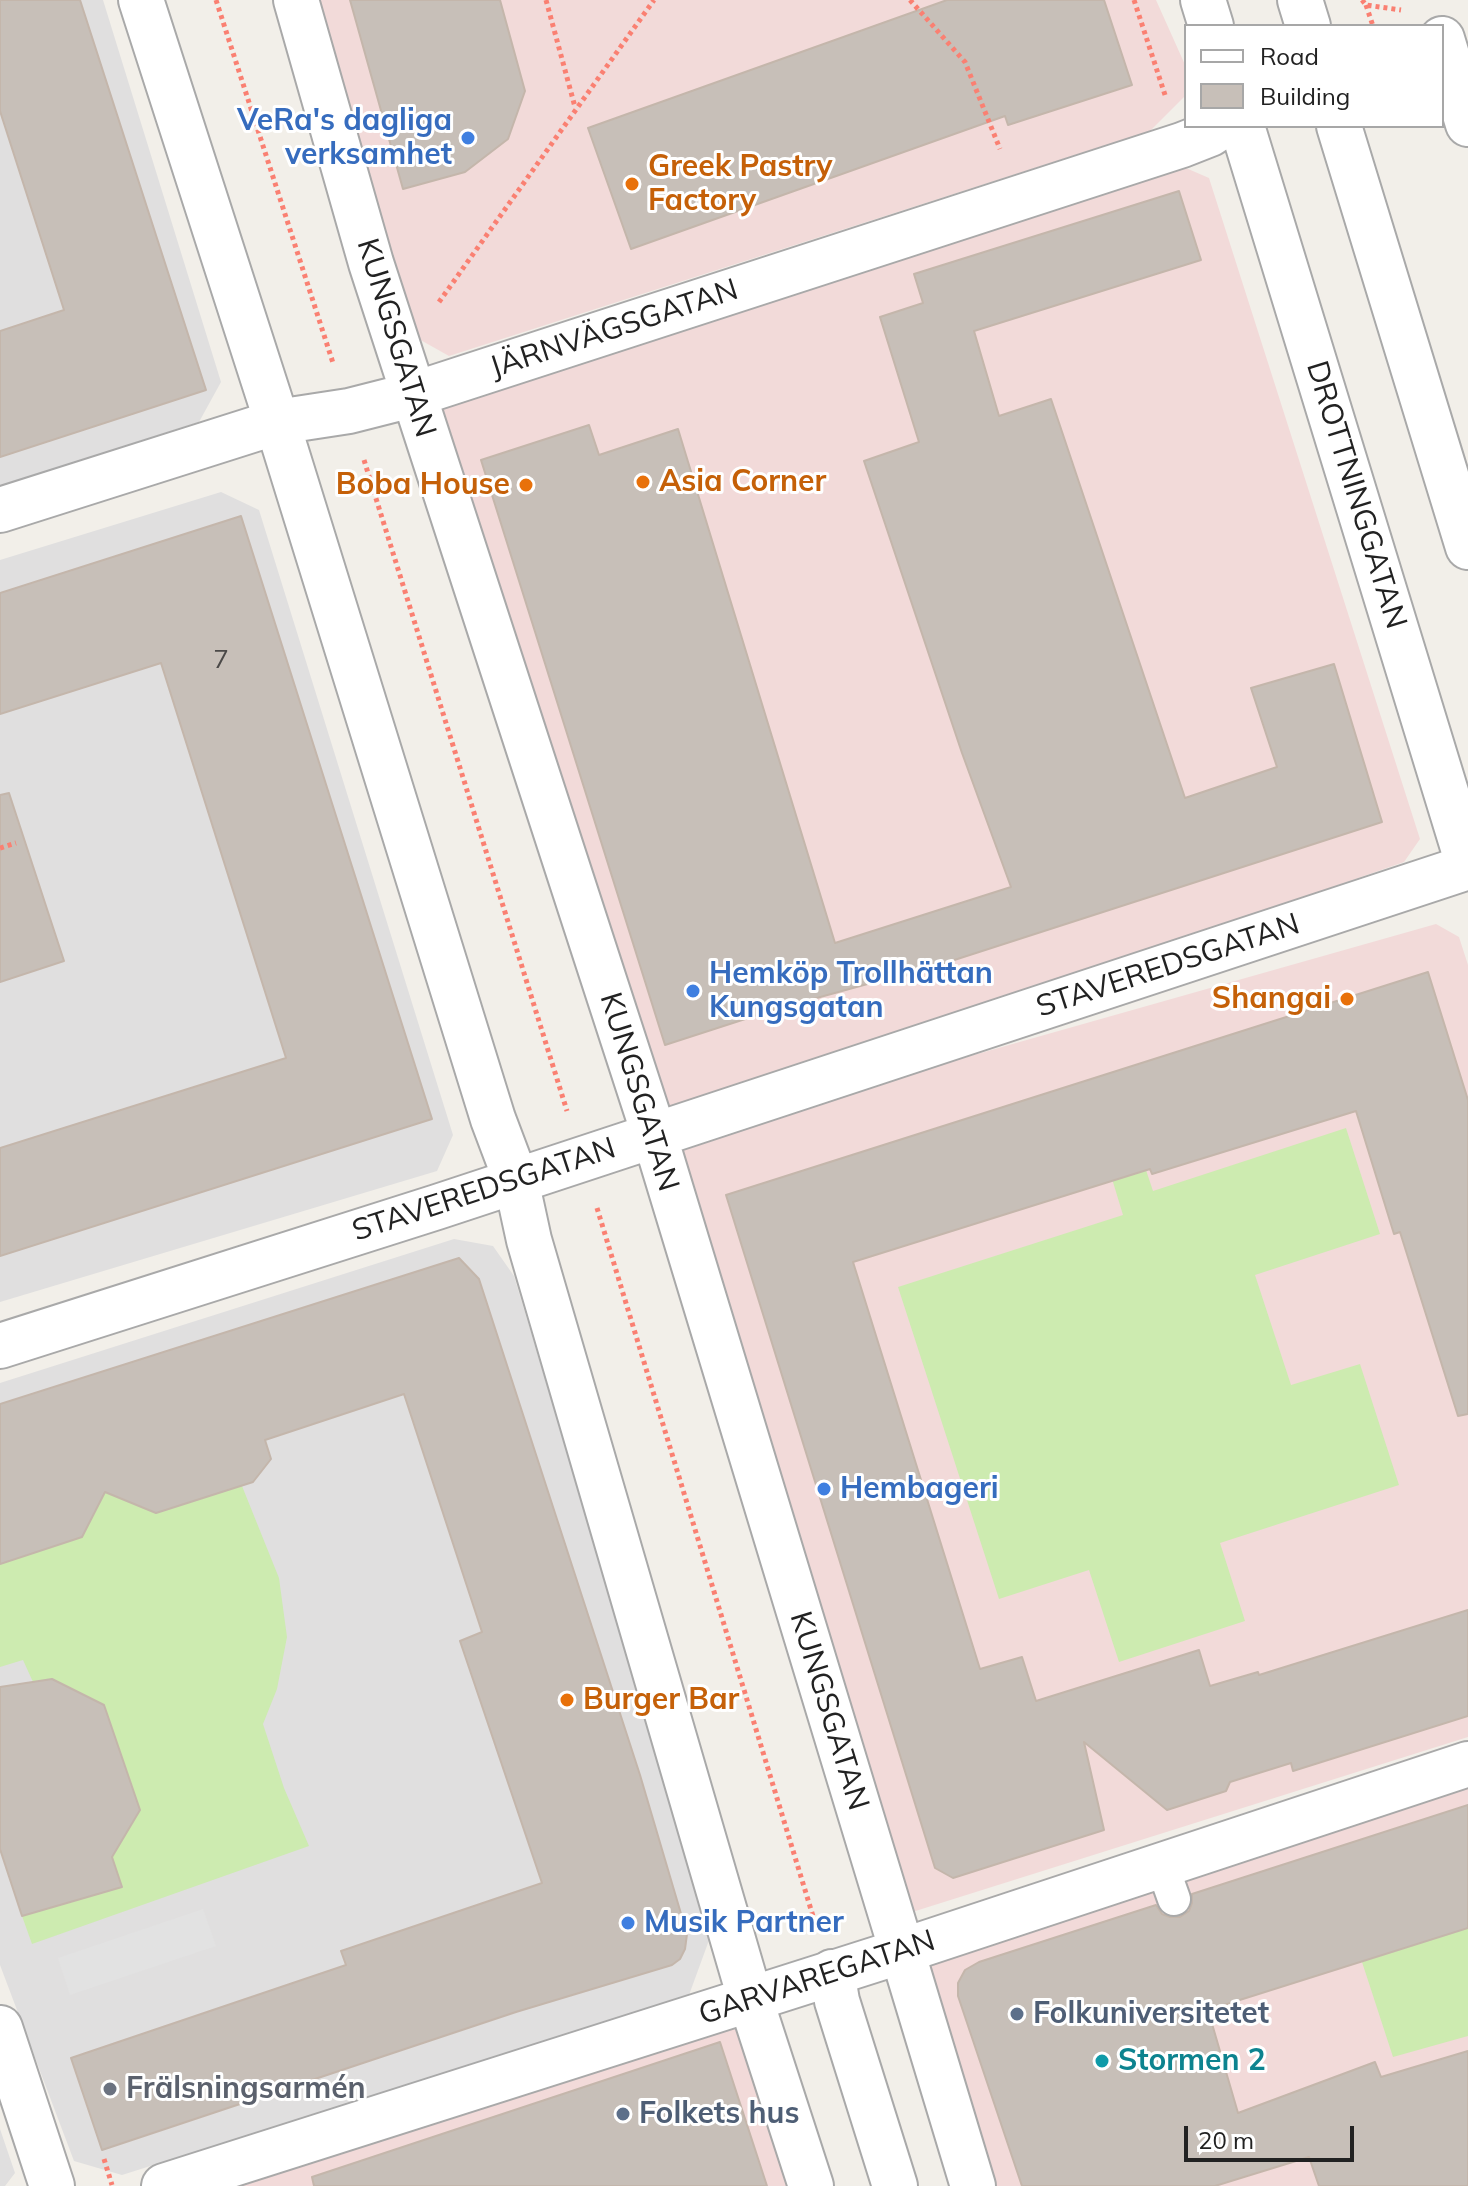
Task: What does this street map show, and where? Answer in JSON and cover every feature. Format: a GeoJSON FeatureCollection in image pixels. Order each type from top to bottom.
{"type":"FeatureCollection","features":[{"type":"Feature","properties":{"kind":"street"},"geometry":{"type":"LineString","coordinates":[[141,0],[277,422],[493,1119],[516,1180],[529,1240],[750,1998],[811,2186]]}},
{"type":"Feature","properties":{"kind":"street","name":"KUNGSGATAN"},"geometry":{"type":"LineString","coordinates":[[296,0],[412,395],[654,1134],[973,2186]]}},
{"type":"Feature","properties":{"kind":"street"},"geometry":{"type":"LineString","coordinates":[[1203,0],[1210,24]]}},
{"type":"Feature","properties":{"kind":"street"},"geometry":{"type":"LineString","coordinates":[[1300,0],[1307,24]]}},
{"type":"Feature","properties":{"kind":"street"},"geometry":{"type":"LineString","coordinates":[[1444,38],[1468,31]]}},
{"type":"Feature","properties":{"kind":"street"},"geometry":{"type":"LineString","coordinates":[[1444,46],[1468,124]]}},
{"type":"Feature","properties":{"kind":"street","name":"JÄRNVÄGSGATAN"},"geometry":{"type":"LineString","coordinates":[[0,510],[277,422],[349,411],[412,395],[1182,145],[1219,128]]}},
{"type":"Feature","properties":{"kind":"street","name":"DROTTNINGGATAN"},"geometry":{"type":"LineString","coordinates":[[1243,128],[1468,866]]}},
{"type":"Feature","properties":{"kind":"street"},"geometry":{"type":"LineString","coordinates":[[1340,128],[1468,547]]}},
{"type":"Feature","properties":{"kind":"street","name":"STAVEREDSGATAN"},"geometry":{"type":"LineString","coordinates":[[0,1346],[516,1180],[1468,866]]}},
{"type":"Feature","properties":{"kind":"street","name":"GARVAREGATAN"},"geometry":{"type":"LineString","coordinates":[[164,2186],[832,1972],[1168,1882],[1468,1764]]}},
{"type":"Feature","properties":{"kind":"street"},"geometry":{"type":"LineString","coordinates":[[832,1972],[837,2001],[895,2186]]}},
{"type":"Feature","properties":{"kind":"street"},"geometry":{"type":"LineString","coordinates":[[0,2028],[52,2186]]}},
{"type":"Feature","properties":{"kind":"path"},"geometry":{"type":"LineString","coordinates":[[216,0],[349,411],[582,1157],[811,1913],[832,1972]]}},
{"type":"Feature","properties":{"kind":"path"},"geometry":{"type":"LineString","coordinates":[[546,0],[575,108]]}},
{"type":"Feature","properties":{"kind":"path"},"geometry":{"type":"LineString","coordinates":[[438,303],[654,0]]}},
{"type":"Feature","properties":{"kind":"path"},"geometry":{"type":"LineString","coordinates":[[910,0],[965,62],[1000,149]]}},
{"type":"Feature","properties":{"kind":"path"},"geometry":{"type":"LineString","coordinates":[[1134,0],[1168,103]]}},
{"type":"Feature","properties":{"kind":"path"},"geometry":{"type":"LineString","coordinates":[[1366,5],[1372,24]]}},
{"type":"Feature","properties":{"kind":"path"},"geometry":{"type":"LineString","coordinates":[[0,848],[16,843]]}},
{"type":"Feature","properties":{"kind":"path"},"geometry":{"type":"LineString","coordinates":[[104,2159],[112,2186]]}},
{"type":"Feature","properties":{"kind":"shaded area"},"geometry":{"type":"Polygon","coordinates":[[[0,0],[103,0],[221,382],[199,422],[0,486],[0,0]]]}},
{"type":"Feature","properties":{"kind":"shaded area"},"geometry":{"type":"Polygon","coordinates":[[[311,0],[1156,0],[1184,63],[1184,97],[1150,131],[449,356],[417,338],[311,0]]]}},
{"type":"Feature","properties":{"kind":"shaded area"},"geometry":{"type":"Polygon","coordinates":[[[1172,162],[1209,178],[1420,839],[1404,862],[679,1116],[658,1115],[432,411],[1172,162]]]}},
{"type":"Feature","properties":{"kind":"shaded area"},"geometry":{"type":"Polygon","coordinates":[[[221,492],[259,510],[453,1135],[437,1171],[0,1302],[0,560],[221,492]]]}},
{"type":"Feature","properties":{"kind":"shaded area"},"geometry":{"type":"Polygon","coordinates":[[[1436,924],[1459,937],[1468,965],[1468,1737],[906,1914],[672,1160],[688,1136],[1436,924]]]}},
{"type":"Feature","properties":{"kind":"shaded area"},"geometry":{"type":"Polygon","coordinates":[[[454,1239],[493,1246],[514,1276],[712,1932],[689,1995],[122,2175],[74,2161],[0,1965],[0,1383],[454,1239]]]}},
{"type":"Feature","properties":{"kind":"shaded area"},"geometry":{"type":"Polygon","coordinates":[[[1468,1781],[1468,2186],[996,2186],[929,1962],[1468,1781]]]}},
{"type":"Feature","properties":{"kind":"shaded area"},"geometry":{"type":"Polygon","coordinates":[[[203,1909],[216,1946],[70,1995],[58,1958],[203,1909]]]}},
{"type":"Feature","properties":{"kind":"shaded area","name":"Folkets hus"},"geometry":{"type":"Polygon","coordinates":[[[735,2020],[789,2186],[227,2186],[735,2020]]]}},
{"type":"Feature","properties":{"kind":"shaded area"},"geometry":{"type":"Polygon","coordinates":[[[0,2129],[15,2173],[5,2186],[0,2186],[0,2129]]]}},
{"type":"Feature","properties":{"kind":"green space"},"geometry":{"type":"Polygon","coordinates":[[[1346,1128],[1380,1234],[1255,1275],[1291,1385],[1360,1364],[1399,1485],[1220,1543],[1245,1621],[1119,1662],[1089,1570],[999,1599],[898,1287],[1123,1215],[1106,1159],[1139,1149],[1153,1191],[1346,1128]]]}},
{"type":"Feature","properties":{"kind":"green space"},"geometry":{"type":"Polygon","coordinates":[[[242,1486],[279,1578],[287,1637],[277,1689],[263,1724],[284,1788],[309,1846],[32,1944],[22,1916],[106,1840],[124,1837],[140,1810],[104,1705],[75,1691],[61,1695],[54,1679],[33,1682],[23,1660],[0,1667],[0,1564],[82,1537],[94,1514],[85,1489],[242,1486]]]}},
{"type":"Feature","properties":{"kind":"green space"},"geometry":{"type":"Polygon","coordinates":[[[1468,1928],[1468,2036],[1393,2057],[1362,1962],[1468,1928]]]}},
{"type":"Feature","properties":{"kind":"building"},"geometry":{"type":"Polygon","coordinates":[[[0,0],[80,0],[206,390],[0,457],[0,331],[64,310],[0,111],[0,0]]]}},
{"type":"Feature","properties":{"kind":"building"},"geometry":{"type":"Polygon","coordinates":[[[350,0],[500,0],[525,91],[508,139],[465,172],[403,189],[350,0]]]}},
{"type":"Feature","properties":{"kind":"building"},"geometry":{"type":"Polygon","coordinates":[[[947,0],[1104,0],[1132,85],[1008,125],[1005,116],[631,249],[588,128],[947,0]]]}},
{"type":"Feature","properties":{"kind":"building"},"geometry":{"type":"Polygon","coordinates":[[[1179,191],[1201,260],[974,331],[999,416],[1051,399],[1185,798],[1277,767],[1251,688],[1334,664],[1382,822],[883,983],[882,980],[773,1010],[665,1045],[481,460],[589,425],[599,455],[678,429],[835,943],[1011,887],[962,753],[864,461],[919,442],[880,317],[923,303],[914,274],[1179,191]]]}},
{"type":"Feature","properties":{"kind":"building"},"geometry":{"type":"Polygon","coordinates":[[[241,516],[432,1119],[0,1256],[0,1148],[286,1058],[161,663],[0,714],[0,593],[241,516]]]}},
{"type":"Feature","properties":{"kind":"building"},"geometry":{"type":"Polygon","coordinates":[[[9,793],[64,961],[0,982],[0,795],[9,793]]]}},
{"type":"Feature","properties":{"kind":"building"},"geometry":{"type":"Polygon","coordinates":[[[1428,972],[1468,1100],[1468,1414],[1458,1416],[1400,1232],[1394,1234],[1356,1111],[1152,1174],[1150,1169],[853,1262],[980,1669],[1022,1657],[1036,1701],[1199,1650],[1210,1686],[1258,1672],[1259,1675],[1468,1610],[1468,1716],[1293,1771],[1291,1763],[1230,1782],[1226,1791],[1167,1810],[1084,1742],[1104,1830],[953,1878],[935,1868],[726,1195],[1428,972]]]}},
{"type":"Feature","properties":{"kind":"building"},"geometry":{"type":"Polygon","coordinates":[[[459,1258],[479,1279],[640,1775],[687,1934],[685,1949],[680,1959],[672,1965],[516,2012],[102,2150],[71,2058],[346,1965],[341,1951],[542,1883],[460,1641],[482,1632],[404,1394],[265,1440],[271,1459],[253,1482],[156,1513],[105,1492],[82,1537],[0,1564],[0,1404],[459,1258]]]}},
{"type":"Feature","properties":{"kind":"building"},"geometry":{"type":"Polygon","coordinates":[[[52,1679],[104,1705],[140,1810],[112,1857],[122,1887],[22,1916],[0,1849],[0,1687],[52,1679]]]}},
{"type":"Feature","properties":{"kind":"building"},"geometry":{"type":"Polygon","coordinates":[[[1468,1805],[1468,1928],[1208,2010],[1238,2113],[1375,2062],[1381,2077],[1468,2051],[1468,2186],[1319,2186],[1309,2157],[1215,2186],[1022,2186],[958,1996],[958,1983],[965,1970],[979,1962],[1156,1905],[1162,1914],[1180,1917],[1189,1911],[1192,1894],[1468,1805]]]}},
{"type":"Feature","properties":{"kind":"building","name":"Folkets hus"},"geometry":{"type":"Polygon","coordinates":[[[720,2042],[767,2186],[314,2186],[312,2177],[720,2042]]]}},
{"type":"Feature","properties":{"kind":"place","name":"VeRa's dagliga verksamhet"},"geometry":{"type":"Point","coordinates":[468,138]}},
{"type":"Feature","properties":{"kind":"place","name":"Greek Pastry Factory"},"geometry":{"type":"Point","coordinates":[632,184]}},
{"type":"Feature","properties":{"kind":"place","name":"Asia Corner"},"geometry":{"type":"Point","coordinates":[643,482]}},
{"type":"Feature","properties":{"kind":"place","name":"Boba House"},"geometry":{"type":"Point","coordinates":[526,485]}},
{"type":"Feature","properties":{"kind":"place","name":"Hemköp Trollhättan Kungsgatan"},"geometry":{"type":"Point","coordinates":[693,991]}},
{"type":"Feature","properties":{"kind":"place","name":"Shangai"},"geometry":{"type":"Point","coordinates":[1347,999]}},
{"type":"Feature","properties":{"kind":"place","name":"Hembageri"},"geometry":{"type":"Point","coordinates":[824,1489]}},
{"type":"Feature","properties":{"kind":"place","name":"Burger Bar"},"geometry":{"type":"Point","coordinates":[567,1700]}},
{"type":"Feature","properties":{"kind":"place","name":"Musik Partner"},"geometry":{"type":"Point","coordinates":[628,1923]}},
{"type":"Feature","properties":{"kind":"place","name":"Folkuniversitetet"},"geometry":{"type":"Point","coordinates":[1017,2014]}},
{"type":"Feature","properties":{"kind":"place","name":"Stormen 2"},"geometry":{"type":"Point","coordinates":[1102,2061]}},
{"type":"Feature","properties":{"kind":"place","name":"Frälsningsarmén"},"geometry":{"type":"Point","coordinates":[110,2089]}},
{"type":"Feature","properties":{"kind":"place","name":"Folkets hus"},"geometry":{"type":"Point","coordinates":[623,2114]}}]}
